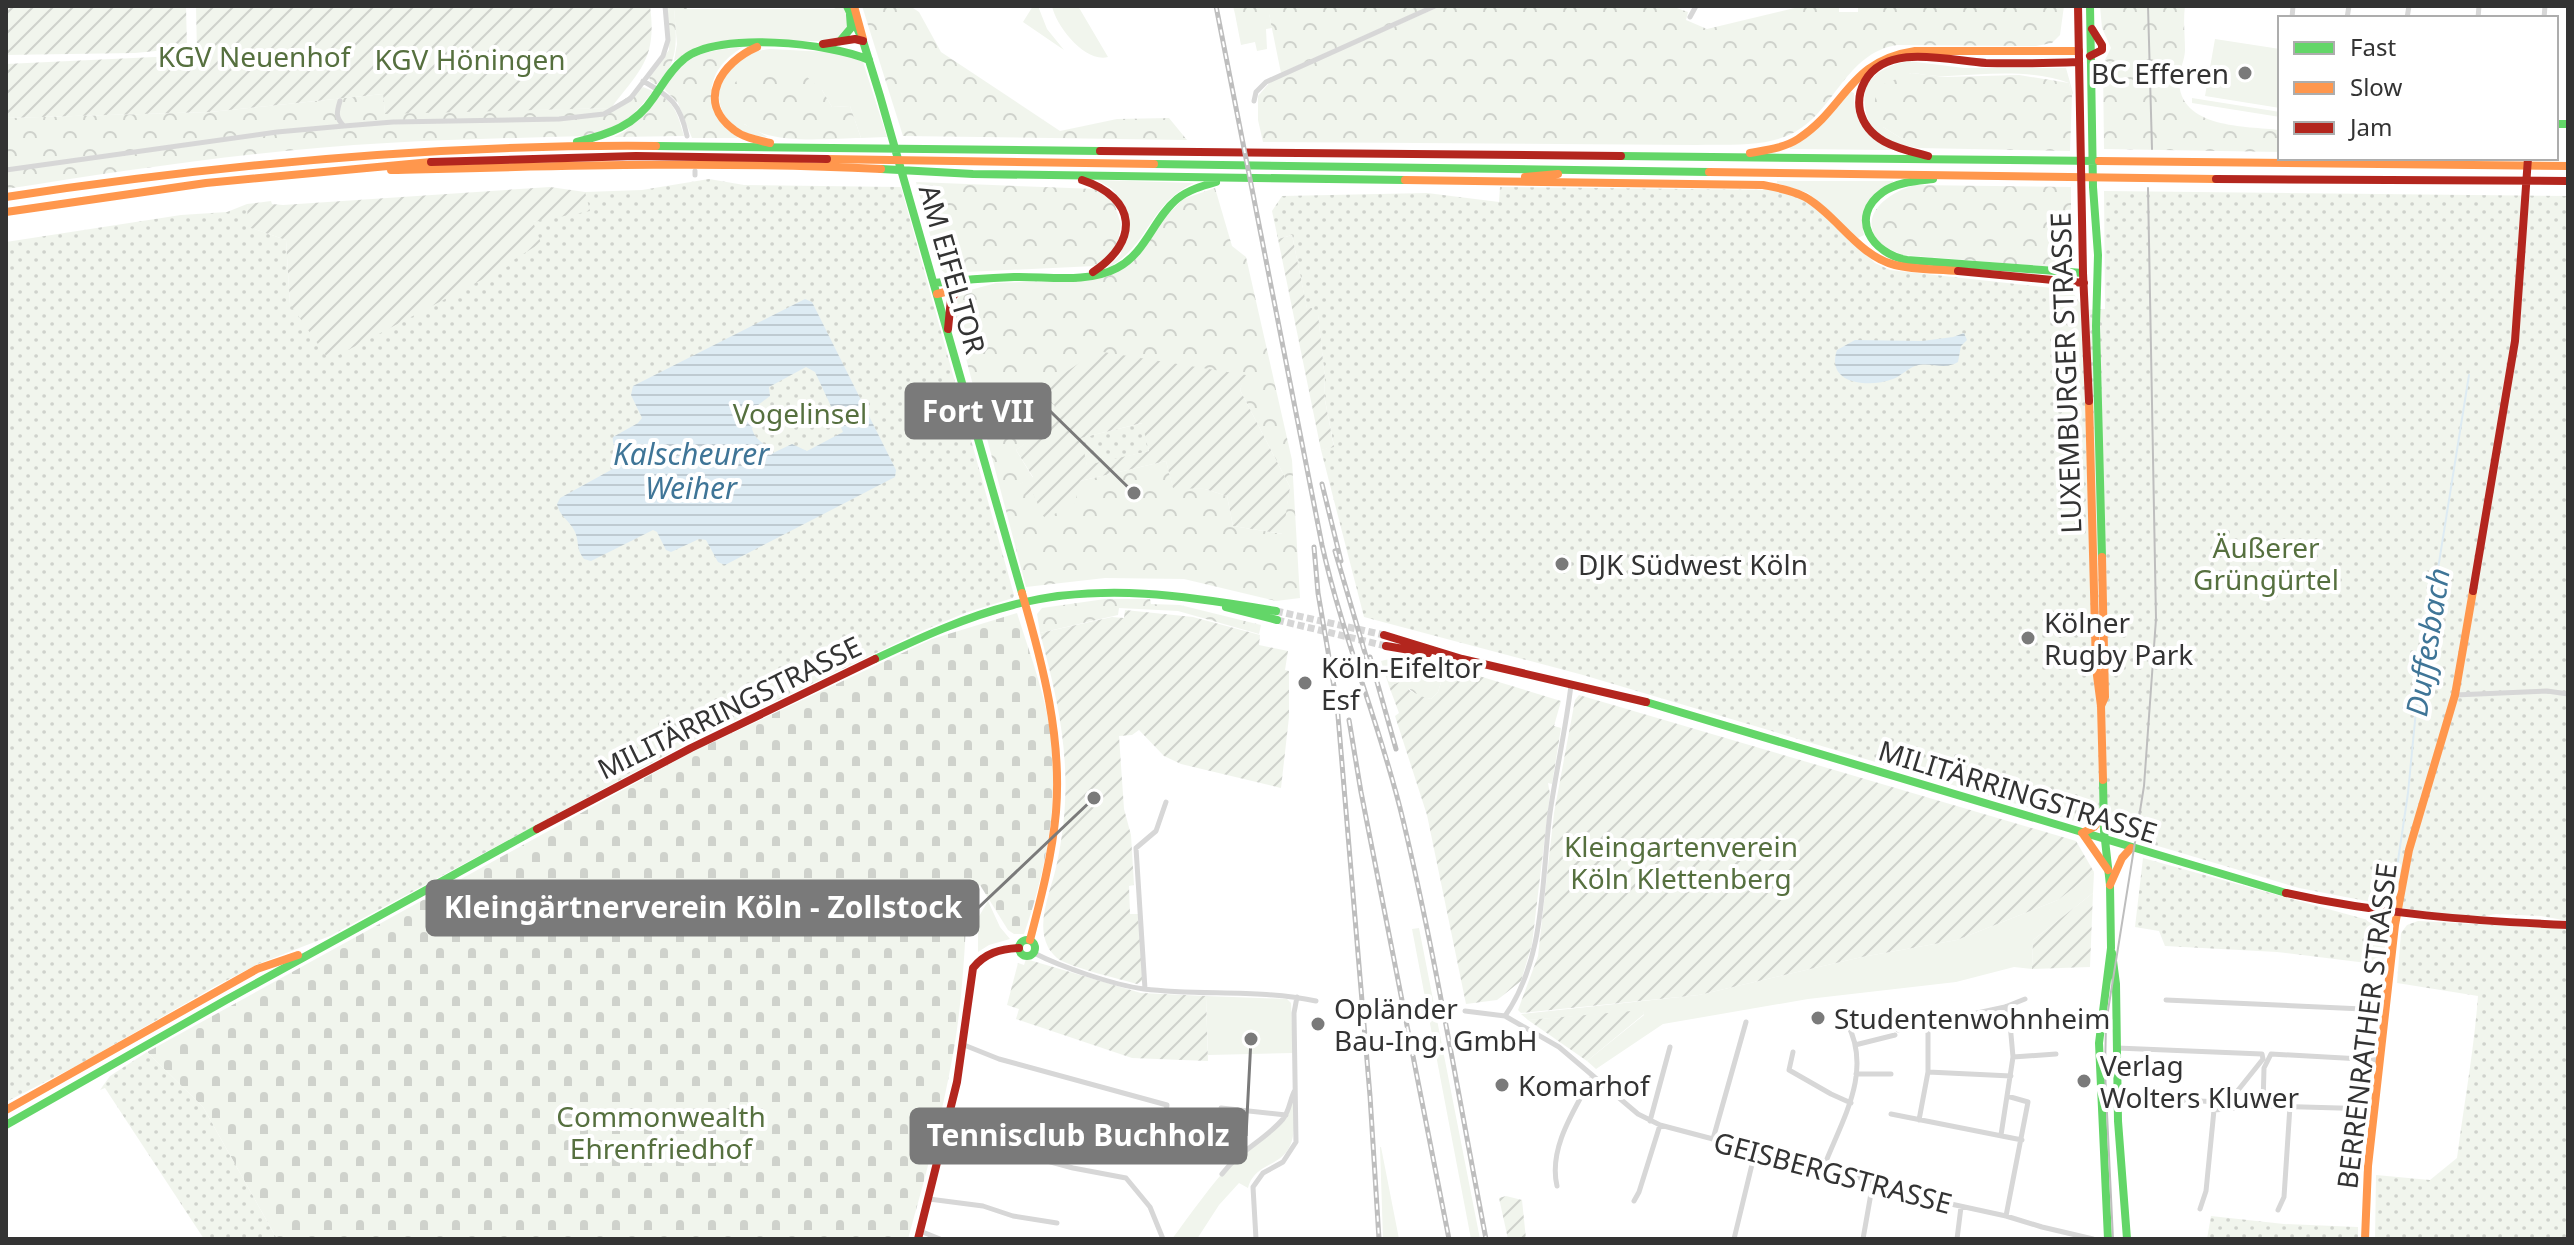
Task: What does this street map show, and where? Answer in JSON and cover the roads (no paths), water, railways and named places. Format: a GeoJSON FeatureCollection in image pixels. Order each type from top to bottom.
{"type":"FeatureCollection","features":[{"type":"Feature","properties":{"kind":"main road"},"geometry":{"type":"LineString","coordinates":[[2078,6],[2079,51],[2086,59]]}},
{"type":"Feature","properties":{"kind":"main road","name":"LUXEMBURGER STRASSE"},"geometry":{"type":"LineString","coordinates":[[2086,59],[2102,50],[2092,29],[2090,6]]}},
{"type":"Feature","properties":{"kind":"main road"},"geometry":{"type":"LineString","coordinates":[[842,45],[851,28],[851,9]]}},
{"type":"Feature","properties":{"kind":"main road","name":"AM EIFELTOR"},"geometry":{"type":"LineString","coordinates":[[851,9],[869,60],[948,329],[1052,714],[1057,802],[1052,848],[1030,940]]}},
{"type":"Feature","properties":{"kind":"main road"},"geometry":{"type":"LineString","coordinates":[[2079,38],[2086,59]]}},
{"type":"Feature","properties":{"kind":"main road"},"geometry":{"type":"LineString","coordinates":[[562,145],[607,134],[628,125],[642,113],[682,60],[703,48],[729,43],[858,46],[863,41]]}},
{"type":"Feature","properties":{"kind":"main road"},"geometry":{"type":"LineString","coordinates":[[765,44],[745,50],[726,63],[718,78],[716,102],[721,115],[733,130],[785,147]]}},
{"type":"Feature","properties":{"kind":"main road"},"geometry":{"type":"LineString","coordinates":[[842,45],[869,60]]}},
{"type":"Feature","properties":{"kind":"main road"},"geometry":{"type":"LineString","coordinates":[[1727,157],[1780,147],[1798,139],[1821,119],[1864,70],[1890,54],[1915,51],[2079,51]]}},
{"type":"Feature","properties":{"kind":"main road"},"geometry":{"type":"LineString","coordinates":[[1942,160],[1886,144],[1874,136],[1863,122],[1859,108],[1860,93],[1868,75],[1877,67],[1898,59],[1921,57],[1952,61],[2086,59]]}},
{"type":"Feature","properties":{"kind":"main road","name":"LUXEMBURGER STRASSE"},"geometry":{"type":"LineString","coordinates":[[2086,59],[2091,74],[2098,271],[2105,697],[2101,706]]}},
{"type":"Feature","properties":{"kind":"main road","name":"LUXEMBURGER STRASSE"},"geometry":{"type":"LineString","coordinates":[[2086,59],[2083,273],[2087,281],[2104,839],[2110,885],[2111,948],[2099,1028],[2108,1239]]}},
{"type":"Feature","properties":{"kind":"main road"},"geometry":{"type":"LineString","coordinates":[[6,197],[122,178],[279,161],[562,145],[2568,166]]}},
{"type":"Feature","properties":{"kind":"main road"},"geometry":{"type":"LineString","coordinates":[[6,212],[206,183],[417,162],[605,156],[2568,181]]}},
{"type":"Feature","properties":{"kind":"main road"},"geometry":{"type":"LineString","coordinates":[[372,168],[796,165],[882,160]]}},
{"type":"Feature","properties":{"kind":"main road","name":"BERRENRATHER STRASSE"},"geometry":{"type":"LineString","coordinates":[[2365,1239],[2374,1109],[2397,913],[2409,850],[2455,695],[2517,326],[2528,160]]}},
{"type":"Feature","properties":{"kind":"main road"},"geometry":{"type":"LineString","coordinates":[[796,165],[910,173],[1777,186],[1810,198],[1864,247],[1894,265],[2087,281],[2098,271]]}},
{"type":"Feature","properties":{"kind":"main road"},"geometry":{"type":"LineString","coordinates":[[1478,182],[1601,169]]}},
{"type":"Feature","properties":{"kind":"main road"},"geometry":{"type":"LineString","coordinates":[[1960,174],[1900,184],[1877,197],[1866,220],[1872,243],[1886,254],[1906,260],[2083,273]]}},
{"type":"Feature","properties":{"kind":"main road"},"geometry":{"type":"LineString","coordinates":[[1063,176],[1102,186],[1121,204],[1126,218],[1126,232],[1116,254],[1090,274]]}},
{"type":"Feature","properties":{"kind":"main road"},"geometry":{"type":"LineString","coordinates":[[934,283],[1105,273],[1131,258],[1168,206],[1183,194],[1200,185],[1247,179]]}},
{"type":"Feature","properties":{"kind":"main road"},"geometry":{"type":"LineString","coordinates":[[937,294],[978,280]]}},
{"type":"Feature","properties":{"kind":"main road"},"geometry":{"type":"LineString","coordinates":[[2087,281],[2096,293]]}},
{"type":"Feature","properties":{"kind":"main road"},"geometry":{"type":"LineString","coordinates":[[948,329],[951,299],[960,288]]}},
{"type":"Feature","properties":{"kind":"main road","name":"MILITÄRRINGSTRASSE"},"geometry":{"type":"LineString","coordinates":[[6,1125],[318,948],[733,725],[944,628],[1024,602],[1086,591],[1116,590],[1185,596],[1277,615]]}},
{"type":"Feature","properties":{"kind":"main road","name":"MILITÄRRINGSTRASSE"},"geometry":{"type":"LineString","coordinates":[[1384,635],[1462,659],[1667,708],[2275,891],[2397,913],[2476,921],[2568,925]]}},
{"type":"Feature","properties":{"kind":"main road","name":"MILITÄRRINGSTRASSE"},"geometry":{"type":"LineString","coordinates":[[1386,646],[1462,659]]}},
{"type":"Feature","properties":{"kind":"main road"},"geometry":{"type":"LineString","coordinates":[[2103,815],[2094,827],[2082,833],[2109,871]]}},
{"type":"Feature","properties":{"kind":"main road"},"geometry":{"type":"LineString","coordinates":[[2110,885],[2122,858],[2131,848]]}},
{"type":"Feature","properties":{"kind":"main road"},"geometry":{"type":"LineString","coordinates":[[919,1235],[946,1134],[964,1045],[973,968],[980,958],[991,952],[1019,948],[1024,941],[1030,940],[1035,946],[1034,953],[1024,956],[1019,948]]}},
{"type":"Feature","properties":{"kind":"main road","name":"MILITÄRRINGSTRASSE"},"geometry":{"type":"LineString","coordinates":[[6,1110],[257,969],[318,948]]}},
{"type":"Feature","properties":{"kind":"main road","name":"LUXEMBURGER STRASSE"},"geometry":{"type":"LineString","coordinates":[[2111,948],[2115,968],[2126,1234]]}},
{"type":"Feature","properties":{"kind":"main road"},"geometry":{"type":"LineString","coordinates":[[2099,1058],[2110,1052],[2118,1068]]}},
{"type":"Feature","properties":{"kind":"main road"},"geometry":{"type":"LineString","coordinates":[[2119,1239],[2126,1234]]}},
{"type":"Feature","properties":{"kind":"street"},"geometry":{"type":"LineString","coordinates":[[6,170],[277,132],[393,122],[559,119],[604,114],[630,99],[667,47],[665,6]]}},
{"type":"Feature","properties":{"kind":"street"},"geometry":{"type":"LineString","coordinates":[[1254,101],[1256,92],[1266,82],[1435,6]]}},
{"type":"Feature","properties":{"kind":"street"},"geometry":{"type":"LineString","coordinates":[[1690,17],[1696,6]]}},
{"type":"Feature","properties":{"kind":"street"},"geometry":{"type":"LineString","coordinates":[[643,81],[673,101],[683,116],[687,136]]}},
{"type":"Feature","properties":{"kind":"street"},"geometry":{"type":"LineString","coordinates":[[340,101],[338,120],[344,126]]}},
{"type":"Feature","properties":{"kind":"street"},"geometry":{"type":"LineString","coordinates":[[1465,1011],[1505,1016],[1524,983],[1534,954],[1550,811],[1571,685]]}},
{"type":"Feature","properties":{"kind":"street"},"geometry":{"type":"LineString","coordinates":[[2455,695],[2547,691],[2568,694]]}},
{"type":"Feature","properties":{"kind":"street"},"geometry":{"type":"LineString","coordinates":[[1145,989],[1136,848],[1156,831],[1166,802]]}},
{"type":"Feature","properties":{"kind":"street"},"geometry":{"type":"LineString","coordinates":[[1034,953],[1049,961],[1145,989],[1283,994],[1316,1001]]}},
{"type":"Feature","properties":{"kind":"street"},"geometry":{"type":"LineString","coordinates":[[1256,1239],[1253,1187],[1263,1173],[1283,1162],[1296,1142],[1294,1013],[1297,997]]}},
{"type":"Feature","properties":{"kind":"street"},"geometry":{"type":"LineString","coordinates":[[1855,1045],[1928,1023],[2005,1007],[2025,999]]}},
{"type":"Feature","properties":{"kind":"street"},"geometry":{"type":"LineString","coordinates":[[2166,1000],[2385,1010]]}},
{"type":"Feature","properties":{"kind":"street"},"geometry":{"type":"LineString","coordinates":[[2001,1135],[2013,1057],[2009,1012],[2005,1007]]}},
{"type":"Feature","properties":{"kind":"street","name":"GEISBERGSTRASSE"},"geometry":{"type":"LineString","coordinates":[[1505,1016],[1559,1047],[1630,1108],[1660,1125],[1802,1167],[1892,1186],[1905,1194],[2006,1216],[2089,1239]]}},
{"type":"Feature","properties":{"kind":"street"},"geometry":{"type":"LineString","coordinates":[[1713,1139],[1746,1022]]}},
{"type":"Feature","properties":{"kind":"street"},"geometry":{"type":"LineString","coordinates":[[1823,1169],[1851,1103],[1856,1074],[1855,1045],[1847,1023]]}},
{"type":"Feature","properties":{"kind":"street"},"geometry":{"type":"LineString","coordinates":[[1919,1120],[1928,1072],[1928,1023]]}},
{"type":"Feature","properties":{"kind":"street"},"geometry":{"type":"LineString","coordinates":[[964,1045],[1012,1063],[1167,1105],[1162,1145],[1166,1150],[1180,1154]]}},
{"type":"Feature","properties":{"kind":"street"},"geometry":{"type":"LineString","coordinates":[[1650,1121],[1670,1047]]}},
{"type":"Feature","properties":{"kind":"street"},"geometry":{"type":"LineString","coordinates":[[2117,1048],[2262,1054],[2263,1059],[2231,1099],[2220,1103],[2118,1098]]}},
{"type":"Feature","properties":{"kind":"street"},"geometry":{"type":"LineString","coordinates":[[1793,1052],[1789,1070],[1851,1103]]}},
{"type":"Feature","properties":{"kind":"street"},"geometry":{"type":"LineString","coordinates":[[2013,1057],[2056,1054]]}},
{"type":"Feature","properties":{"kind":"street"},"geometry":{"type":"LineString","coordinates":[[2263,1106],[2264,1068],[2271,1054],[2379,1060]]}},
{"type":"Feature","properties":{"kind":"street"},"geometry":{"type":"LineString","coordinates":[[1928,1072],[2011,1076]]}},
{"type":"Feature","properties":{"kind":"street"},"geometry":{"type":"LineString","coordinates":[[1856,1074],[1891,1074]]}},
{"type":"Feature","properties":{"kind":"street"},"geometry":{"type":"LineString","coordinates":[[1557,1186],[1556,1154],[1592,1077]]}},
{"type":"Feature","properties":{"kind":"street"},"geometry":{"type":"LineString","coordinates":[[1222,1174],[1234,1158],[1258,1142],[1286,1115],[1296,1089]]}},
{"type":"Feature","properties":{"kind":"street"},"geometry":{"type":"LineString","coordinates":[[2006,1216],[2028,1102],[2007,1096]]}},
{"type":"Feature","properties":{"kind":"street"},"geometry":{"type":"LineString","coordinates":[[2200,1209],[2206,1191],[2214,1110],[2263,1106],[2374,1109]]}},
{"type":"Feature","properties":{"kind":"street"},"geometry":{"type":"LineString","coordinates":[[2278,1210],[2284,1197],[2290,1106]]}},
{"type":"Feature","properties":{"kind":"street"},"geometry":{"type":"LineString","coordinates":[[1221,1108],[1286,1115]]}},
{"type":"Feature","properties":{"kind":"street"},"geometry":{"type":"LineString","coordinates":[[1091,1113],[1163,1133]]}},
{"type":"Feature","properties":{"kind":"street"},"geometry":{"type":"LineString","coordinates":[[1891,1114],[2022,1140]]}},
{"type":"Feature","properties":{"kind":"street"},"geometry":{"type":"LineString","coordinates":[[1634,1201],[1660,1125]]}},
{"type":"Feature","properties":{"kind":"street"},"geometry":{"type":"LineString","coordinates":[[946,1134],[1073,1168],[1126,1178],[1150,1207],[1163,1239]]}},
{"type":"Feature","properties":{"kind":"street"},"geometry":{"type":"LineString","coordinates":[[1734,1239],[1755,1152]]}},
{"type":"Feature","properties":{"kind":"street"},"geometry":{"type":"LineString","coordinates":[[1863,1239],[1873,1182]]}},
{"type":"Feature","properties":{"kind":"street"},"geometry":{"type":"LineString","coordinates":[[929,1199],[983,1206],[1013,1216],[1057,1223]]}},
{"type":"Feature","properties":{"kind":"street"},"geometry":{"type":"LineString","coordinates":[[1957,1239],[1961,1207]]}},
{"type":"Feature","properties":{"kind":"street"},"geometry":{"type":"LineString","coordinates":[[919,1235],[940,1239]]}},
{"type":"Feature","properties":{"kind":"water","name":"Kalscheurer Weiher"},"geometry":{"type":"Polygon","coordinates":[[[805,299],[812,302],[896,470],[895,477],[725,565],[718,562],[706,540],[699,539],[671,552],[666,550],[653,530],[591,561],[584,559],[574,530],[557,504],[560,498],[620,465],[613,437],[642,418],[631,395],[633,386],[805,299]],[[806,367],[769,387],[770,396],[750,411],[755,421],[754,433],[773,453],[792,444],[807,451],[843,432],[815,372],[806,367]]]}},
{"type":"Feature","properties":{"kind":"water"},"geometry":{"type":"Polygon","coordinates":[[[1964,333],[1967,340],[1961,346],[1958,362],[1953,365],[1915,366],[1896,378],[1873,383],[1852,381],[1837,371],[1837,350],[1855,340],[1922,341],[1964,333]]]}},
{"type":"Feature","properties":{"kind":"waterway","name":"Duffesbach"},"geometry":{"type":"LineString","coordinates":[[2375,902],[2395,881],[2417,700],[2469,375]]}},
{"type":"Feature","properties":{"kind":"tunnel"},"geometry":{"type":"LineString","coordinates":[[1276,611],[1384,635]]}},
{"type":"Feature","properties":{"kind":"tunnel"},"geometry":{"type":"LineString","coordinates":[[1277,620],[1386,646]]}},
{"type":"Feature","properties":{"kind":"tram line"},"geometry":{"type":"LineString","coordinates":[[2148,6],[2152,149]]}},
{"type":"Feature","properties":{"kind":"tram line"},"geometry":{"type":"LineString","coordinates":[[2113,1239],[2105,1071],[2106,1023],[2144,786],[2156,619],[2148,188]]}},
{"type":"Feature","properties":{"kind":"railway"},"geometry":{"type":"LineString","coordinates":[[1216,6],[1322,545],[1340,615],[1403,820],[1437,977],[1486,1239]]}},
{"type":"Feature","properties":{"kind":"railway"},"geometry":{"type":"LineString","coordinates":[[1322,484],[1341,561]]}},
{"type":"Feature","properties":{"kind":"railway"},"geometry":{"type":"LineString","coordinates":[[1314,547],[1318,593],[1337,704],[1379,1239]]}},
{"type":"Feature","properties":{"kind":"railway"},"geometry":{"type":"LineString","coordinates":[[1335,551],[1370,670]]}},
{"type":"Feature","properties":{"kind":"railway"},"geometry":{"type":"LineString","coordinates":[[1370,657],[1396,749]]}},
{"type":"Feature","properties":{"kind":"railway"},"geometry":{"type":"LineString","coordinates":[[1349,720],[1449,1239]]}},
{"type":"Feature","properties":{"kind":"place","name":"BC Efferen"},"geometry":{"type":"Point","coordinates":[2245,73]}},
{"type":"Feature","properties":{"kind":"place","name":"Fort VII"},"geometry":{"type":"Point","coordinates":[1134,493]}},
{"type":"Feature","properties":{"kind":"place","name":"DJK Südwest Köln"},"geometry":{"type":"Point","coordinates":[1562,564]}},
{"type":"Feature","properties":{"kind":"place","name":"Kölner Rugby Park"},"geometry":{"type":"Point","coordinates":[2028,638]}},
{"type":"Feature","properties":{"kind":"place","name":"Köln-Eifeltor Esf"},"geometry":{"type":"Point","coordinates":[1305,683]}},
{"type":"Feature","properties":{"kind":"place","name":"Kleingärtnerverein Köln - Zollstock"},"geometry":{"type":"Point","coordinates":[1094,798]}},
{"type":"Feature","properties":{"kind":"place","name":"Studentenwohnheim"},"geometry":{"type":"Point","coordinates":[1818,1018]}},
{"type":"Feature","properties":{"kind":"place","name":"Opländer Bau-Ing. GmbH"},"geometry":{"type":"Point","coordinates":[1318,1024]}},
{"type":"Feature","properties":{"kind":"place","name":"Tennisclub Buchholz"},"geometry":{"type":"Point","coordinates":[1251,1039]}},
{"type":"Feature","properties":{"kind":"place","name":"Verlag Wolters Kluwer"},"geometry":{"type":"Point","coordinates":[2084,1081]}},
{"type":"Feature","properties":{"kind":"place","name":"Komarhof"},"geometry":{"type":"Point","coordinates":[1502,1085]}},
{"type":"Feature","properties":{"kind":"park label","name":"KGV Neuenhof"},"geometry":{"type":"Point","coordinates":[254,56]}},
{"type":"Feature","properties":{"kind":"park label","name":"KGV Höningen"},"geometry":{"type":"Point","coordinates":[470,59]}},
{"type":"Feature","properties":{"kind":"park label","name":"Vogelinsel"},"geometry":{"type":"Point","coordinates":[800,413]}},
{"type":"Feature","properties":{"kind":"park label","name":"Äußerer Grüngürtel"},"geometry":{"type":"Point","coordinates":[2266,563]}},
{"type":"Feature","properties":{"kind":"park label","name":"Kleingartenverein Köln Klettenberg"},"geometry":{"type":"Point","coordinates":[1681,862]}},
{"type":"Feature","properties":{"kind":"park label","name":"Commonwealth Ehrenfriedhof"},"geometry":{"type":"Point","coordinates":[661,1132]}}]}
